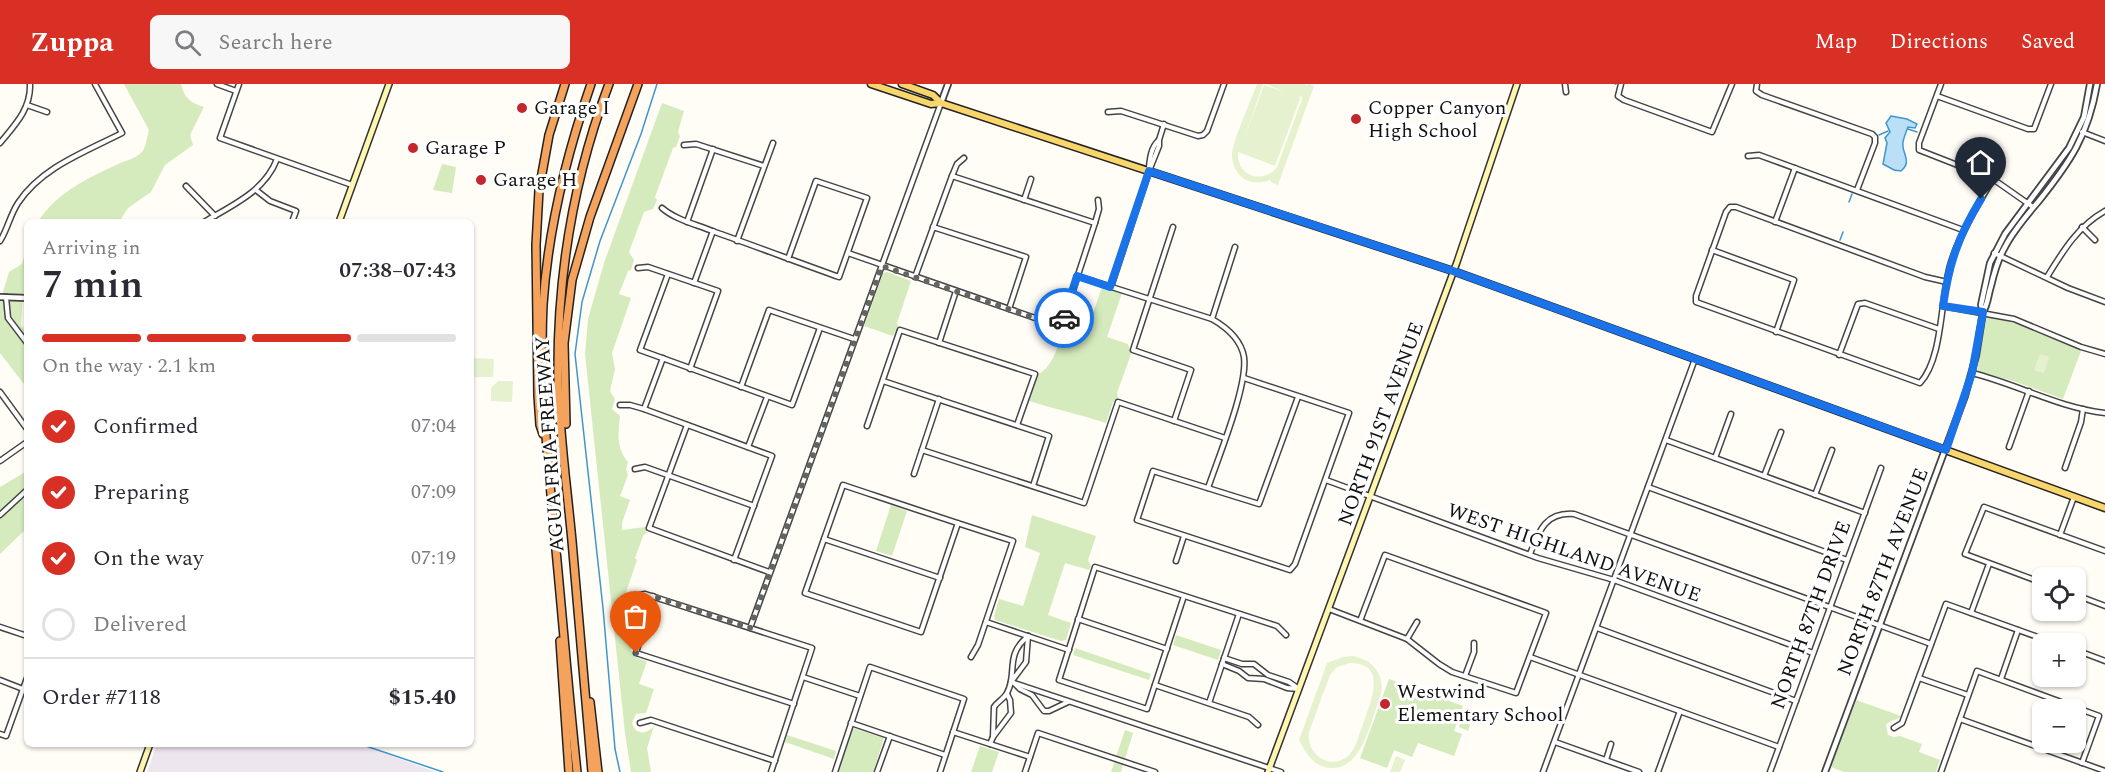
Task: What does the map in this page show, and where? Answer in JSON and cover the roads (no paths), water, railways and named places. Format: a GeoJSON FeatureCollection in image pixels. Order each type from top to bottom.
{"type":"FeatureCollection","features":[{"type":"Feature","properties":{"kind":"highway"},"geometry":{"type":"LineString","coordinates":[[547,445],[540,425],[538,396],[536,215],[540,176],[565,84]]}},
{"type":"Feature","properties":{"kind":"highway","name":"AGUA FRIA FREEWAY"},"geometry":{"type":"LineString","coordinates":[[577,772],[543,398],[542,344],[546,271],[562,178],[591,84]]}},
{"type":"Feature","properties":{"kind":"highway","name":"AGUA FRIA FREEWAY"},"geometry":{"type":"LineString","coordinates":[[592,772],[563,448],[558,371],[559,327],[563,265],[579,178],[609,84]]}},
{"type":"Feature","properties":{"kind":"highway"},"geometry":{"type":"LineString","coordinates":[[563,448],[566,426],[565,336],[572,280],[590,217],[638,84]]}},
{"type":"Feature","properties":{"kind":"highway"},"geometry":{"type":"LineString","coordinates":[[562,621],[560,650],[569,772]]}},
{"type":"Feature","properties":{"kind":"highway"},"geometry":{"type":"LineString","coordinates":[[579,622],[585,650],[598,772]]}},
{"type":"Feature","properties":{"kind":"main road"},"geometry":{"type":"LineString","coordinates":[[340,219],[389,84]]}},
{"type":"Feature","properties":{"kind":"main road"},"geometry":{"type":"LineString","coordinates":[[872,84],[931,104],[941,103],[1453,271],[2105,508]]}},
{"type":"Feature","properties":{"kind":"main road"},"geometry":{"type":"LineString","coordinates":[[902,84],[933,95],[941,103]]}},
{"type":"Feature","properties":{"kind":"main road","name":"NORTH 91ST AVENUE"},"geometry":{"type":"LineString","coordinates":[[1269,770],[1484,186],[1517,84]]}},
{"type":"Feature","properties":{"kind":"main road"},"geometry":{"type":"LineString","coordinates":[[140,772],[149,747]]}},
{"type":"Feature","properties":{"kind":"street"},"geometry":{"type":"LineString","coordinates":[[0,143],[22,116],[27,105],[30,84]]}},
{"type":"Feature","properties":{"kind":"street"},"geometry":{"type":"LineString","coordinates":[[0,242],[14,209],[38,180],[57,166],[122,133],[95,84]]}},
{"type":"Feature","properties":{"kind":"street"},"geometry":{"type":"LineString","coordinates":[[217,84],[236,91]]}},
{"type":"Feature","properties":{"kind":"street"},"geometry":{"type":"LineString","coordinates":[[239,84],[220,138],[352,185]]}},
{"type":"Feature","properties":{"kind":"street"},"geometry":{"type":"LineString","coordinates":[[750,628],[948,84]]}},
{"type":"Feature","properties":{"kind":"street"},"geometry":{"type":"LineString","coordinates":[[1108,112],[1121,111],[1198,136],[1203,135],[1207,130],[1222,84]]}},
{"type":"Feature","properties":{"kind":"street"},"geometry":{"type":"LineString","coordinates":[[1565,84],[1566,92]]}},
{"type":"Feature","properties":{"kind":"street"},"geometry":{"type":"LineString","coordinates":[[1621,84],[1618,96],[1624,100],[1712,132],[1732,84]]}},
{"type":"Feature","properties":{"kind":"street"},"geometry":{"type":"LineString","coordinates":[[1757,84],[1756,91],[1762,95],[1875,137],[1875,143],[1857,190]]}},
{"type":"Feature","properties":{"kind":"street"},"geometry":{"type":"LineString","coordinates":[[1941,84],[1919,143],[1919,150],[1993,179],[2033,207]]}},
{"type":"Feature","properties":{"kind":"street"},"geometry":{"type":"LineString","coordinates":[[1937,96],[2028,129],[2034,129],[2051,84]]}},
{"type":"Feature","properties":{"kind":"street","name":"NORTH 87TH AVENUE"},"geometry":{"type":"LineString","coordinates":[[1983,312],[1981,305],[1984,285],[1994,254],[2005,234],[2082,132],[2090,84]]}},
{"type":"Feature","properties":{"kind":"street","name":"NORTH 87TH AVENUE"},"geometry":{"type":"LineString","coordinates":[[1825,772],[1946,450],[1972,373],[1983,312],[2001,256],[2011,237],[2065,167],[2091,116],[2097,84]]}},
{"type":"Feature","properties":{"kind":"street"},"geometry":{"type":"LineString","coordinates":[[27,105],[47,112]]}},
{"type":"Feature","properties":{"kind":"street"},"geometry":{"type":"LineString","coordinates":[[1110,287],[1159,146],[1158,140],[1164,124]]}},
{"type":"Feature","properties":{"kind":"street"},"geometry":{"type":"LineString","coordinates":[[2082,132],[2105,141]]}},
{"type":"Feature","properties":{"kind":"street"},"geometry":{"type":"LineString","coordinates":[[737,241],[772,142]]}},
{"type":"Feature","properties":{"kind":"street"},"geometry":{"type":"LineString","coordinates":[[684,145],[696,144],[764,166]]}},
{"type":"Feature","properties":{"kind":"street"},"geometry":{"type":"LineString","coordinates":[[687,222],[713,149]]}},
{"type":"Feature","properties":{"kind":"street"},"geometry":{"type":"LineString","coordinates":[[1748,156],[1759,155],[1964,230]]}},
{"type":"Feature","properties":{"kind":"street"},"geometry":{"type":"LineString","coordinates":[[915,277],[952,176],[957,164],[964,158]]}},
{"type":"Feature","properties":{"kind":"street"},"geometry":{"type":"LineString","coordinates":[[210,219],[255,190],[270,174],[277,159]]}},
{"type":"Feature","properties":{"kind":"street"},"geometry":{"type":"LineString","coordinates":[[1775,222],[1795,168]]}},
{"type":"Feature","properties":{"kind":"street"},"geometry":{"type":"LineString","coordinates":[[952,176],[1095,223]]}},
{"type":"Feature","properties":{"kind":"street"},"geometry":{"type":"LineString","coordinates":[[1024,200],[1031,179]]}},
{"type":"Feature","properties":{"kind":"street"},"geometry":{"type":"LineString","coordinates":[[1947,282],[1925,277],[1730,207],[1712,250],[1696,302],[1839,355],[1920,382],[1925,377],[1936,347],[1950,265],[1964,230],[1993,179]]}},
{"type":"Feature","properties":{"kind":"street"},"geometry":{"type":"LineString","coordinates":[[662,208],[687,222],[839,278],[867,198],[816,182],[788,259]]}},
{"type":"Feature","properties":{"kind":"street"},"geometry":{"type":"LineString","coordinates":[[186,186],[215,216]]}},
{"type":"Feature","properties":{"kind":"street"},"geometry":{"type":"LineString","coordinates":[[255,190],[270,201],[296,211],[293,219]]}},
{"type":"Feature","properties":{"kind":"street"},"geometry":{"type":"LineString","coordinates":[[848,254],[1061,327],[1095,223],[1099,208],[1098,200]]}},
{"type":"Feature","properties":{"kind":"street"},"geometry":{"type":"LineString","coordinates":[[2047,277],[2064,249],[2082,227],[2105,211]]}},
{"type":"Feature","properties":{"kind":"street"},"geometry":{"type":"LineString","coordinates":[[1173,226],[1133,350],[1191,370],[1174,421]]}},
{"type":"Feature","properties":{"kind":"street"},"geometry":{"type":"LineString","coordinates":[[933,227],[1026,258],[1009,309]]}},
{"type":"Feature","properties":{"kind":"street"},"geometry":{"type":"LineString","coordinates":[[2082,227],[2095,240]]}},
{"type":"Feature","properties":{"kind":"street"},"geometry":{"type":"LineString","coordinates":[[694,283],[713,231]]}},
{"type":"Feature","properties":{"kind":"street"},"geometry":{"type":"LineString","coordinates":[[1212,319],[1235,247]]}},
{"type":"Feature","properties":{"kind":"street"},"geometry":{"type":"LineString","coordinates":[[1712,250],[1794,280],[1776,332]]}},
{"type":"Feature","properties":{"kind":"street"},"geometry":{"type":"LineString","coordinates":[[1994,254],[2068,288],[2105,302]]}},
{"type":"Feature","properties":{"kind":"street"},"geometry":{"type":"LineString","coordinates":[[638,268],[648,267],[718,291],[690,369]]}},
{"type":"Feature","properties":{"kind":"street"},"geometry":{"type":"LineString","coordinates":[[668,274],[640,350],[690,369],[792,405],[820,328]]}},
{"type":"Feature","properties":{"kind":"street"},"geometry":{"type":"LineString","coordinates":[[1077,276],[1212,319],[1223,325],[1234,336],[1244,356],[1244,378],[1208,488]]}},
{"type":"Feature","properties":{"kind":"street"},"geometry":{"type":"LineString","coordinates":[[939,343],[956,291]]}},
{"type":"Feature","properties":{"kind":"street"},"geometry":{"type":"LineString","coordinates":[[24,298],[3,297],[8,318],[24,339]]}},
{"type":"Feature","properties":{"kind":"street"},"geometry":{"type":"LineString","coordinates":[[1839,355],[1858,304],[1865,303],[1939,329]]}},
{"type":"Feature","properties":{"kind":"street"},"geometry":{"type":"LineString","coordinates":[[1943,306],[1983,312],[2019,321],[2081,347],[2105,354]]}},
{"type":"Feature","properties":{"kind":"street"},"geometry":{"type":"LineString","coordinates":[[741,387],[769,310],[854,339]]}},
{"type":"Feature","properties":{"kind":"street"},"geometry":{"type":"LineString","coordinates":[[867,426],[900,330],[1035,374],[1017,425]]}},
{"type":"Feature","properties":{"kind":"street"},"geometry":{"type":"LineString","coordinates":[[644,409],[663,358]]}},
{"type":"Feature","properties":{"kind":"street"},"geometry":{"type":"LineString","coordinates":[[1543,772],[1695,359]]}},
{"type":"Feature","properties":{"kind":"street"},"geometry":{"type":"LineString","coordinates":[[1972,373],[2083,409],[2105,413]]}},
{"type":"Feature","properties":{"kind":"street"},"geometry":{"type":"LineString","coordinates":[[1244,378],[1349,413],[1290,570],[1137,520],[1153,471],[1258,504],[1298,397]]}},
{"type":"Feature","properties":{"kind":"street"},"geometry":{"type":"LineString","coordinates":[[883,381],[1049,436],[1033,486]]}},
{"type":"Feature","properties":{"kind":"street"},"geometry":{"type":"LineString","coordinates":[[2009,447],[2029,391]]}},
{"type":"Feature","properties":{"kind":"street"},"geometry":{"type":"LineString","coordinates":[[0,392],[24,425]]}},
{"type":"Feature","properties":{"kind":"street"},"geometry":{"type":"LineString","coordinates":[[748,447],[767,396]]}},
{"type":"Feature","properties":{"kind":"street"},"geometry":{"type":"LineString","coordinates":[[0,402],[5,399]]}},
{"type":"Feature","properties":{"kind":"street"},"geometry":{"type":"LineString","coordinates":[[914,474],[939,399]]}},
{"type":"Feature","properties":{"kind":"street"},"geometry":{"type":"LineString","coordinates":[[922,450],[1084,503],[1118,402],[1225,438]]}},
{"type":"Feature","properties":{"kind":"street"},"geometry":{"type":"LineString","coordinates":[[620,405],[644,409],[772,456],[734,560]]}},
{"type":"Feature","properties":{"kind":"street"},"geometry":{"type":"LineString","coordinates":[[2065,468],[2081,422],[2083,409]]}},
{"type":"Feature","properties":{"kind":"street"},"geometry":{"type":"LineString","coordinates":[[1715,458],[1731,414]]}},
{"type":"Feature","properties":{"kind":"street"},"geometry":{"type":"LineString","coordinates":[[687,425],[649,528],[770,572]]}},
{"type":"Feature","properties":{"kind":"street"},"geometry":{"type":"LineString","coordinates":[[1764,476],[1781,432]]}},
{"type":"Feature","properties":{"kind":"street"},"geometry":{"type":"LineString","coordinates":[[1666,440],[1865,513]]}},
{"type":"Feature","properties":{"kind":"street"},"geometry":{"type":"LineString","coordinates":[[0,460],[24,444]]}},
{"type":"Feature","properties":{"kind":"street"},"geometry":{"type":"LineString","coordinates":[[1815,495],[1832,450]]}},
{"type":"Feature","properties":{"kind":"street"},"geometry":{"type":"LineString","coordinates":[[635,469],[645,467],[754,506]]}},
{"type":"Feature","properties":{"kind":"street","name":"NORTH 87TH DRIVE"},"geometry":{"type":"LineString","coordinates":[[1770,772],[1881,468]]}},
{"type":"Feature","properties":{"kind":"street","name":"WEST HIGHLAND AVENUE"},"geometry":{"type":"LineString","coordinates":[[1325,480],[1530,555],[1564,567],[1614,580],[1814,653]]}},
{"type":"Feature","properties":{"kind":"street"},"geometry":{"type":"LineString","coordinates":[[958,523],[921,632],[805,593],[843,485],[958,523],[1013,542],[978,645],[970,657]]}},
{"type":"Feature","properties":{"kind":"street"},"geometry":{"type":"LineString","coordinates":[[1648,487],[1847,560]]}},
{"type":"Feature","properties":{"kind":"street"},"geometry":{"type":"LineString","coordinates":[[0,515],[24,493]]}},
{"type":"Feature","properties":{"kind":"street"},"geometry":{"type":"LineString","coordinates":[[2060,535],[2073,497]]}},
{"type":"Feature","properties":{"kind":"street"},"geometry":{"type":"LineString","coordinates":[[2032,579],[1965,554],[1984,507],[2105,551]]}},
{"type":"Feature","properties":{"kind":"street"},"geometry":{"type":"LineString","coordinates":[[1530,555],[1543,525],[1559,515],[1574,514],[1931,644]]}},
{"type":"Feature","properties":{"kind":"street"},"geometry":{"type":"LineString","coordinates":[[1176,561],[1184,536]]}},
{"type":"Feature","properties":{"kind":"street"},"geometry":{"type":"LineString","coordinates":[[824,539],[939,578]]}},
{"type":"Feature","properties":{"kind":"street"},"geometry":{"type":"LineString","coordinates":[[1329,609],[1360,621],[1407,639],[1439,664],[1516,693],[1546,613],[1385,555],[1360,621]]}},
{"type":"Feature","properties":{"kind":"street"},"geometry":{"type":"LineString","coordinates":[[1971,613],[1989,564]]}},
{"type":"Feature","properties":{"kind":"street"},"geometry":{"type":"LineString","coordinates":[[1184,596],[1147,709],[1059,680],[1095,567],[1277,626],[1286,635]]}},
{"type":"Feature","properties":{"kind":"street"},"geometry":{"type":"LineString","coordinates":[[635,596],[645,594],[653,596],[812,648],[771,772]]}},
{"type":"Feature","properties":{"kind":"street"},"geometry":{"type":"LineString","coordinates":[[653,596],[636,653],[794,704]]}},
{"type":"Feature","properties":{"kind":"street"},"geometry":{"type":"LineString","coordinates":[[2086,599],[2105,606]]}},
{"type":"Feature","properties":{"kind":"street"},"geometry":{"type":"LineString","coordinates":[[1894,728],[1902,723],[1946,604],[2032,635]]}},
{"type":"Feature","properties":{"kind":"street"},"geometry":{"type":"LineString","coordinates":[[1209,703],[1239,614]]}},
{"type":"Feature","properties":{"kind":"street"},"geometry":{"type":"LineString","coordinates":[[1078,620],[1167,649]]}},
{"type":"Feature","properties":{"kind":"street"},"geometry":{"type":"LineString","coordinates":[[986,622],[1069,650]]}},
{"type":"Feature","properties":{"kind":"street"},"geometry":{"type":"LineString","coordinates":[[1407,639],[1417,622]]}},
{"type":"Feature","properties":{"kind":"street"},"geometry":{"type":"LineString","coordinates":[[0,627],[24,635]]}},
{"type":"Feature","properties":{"kind":"street"},"geometry":{"type":"LineString","coordinates":[[1596,628],[1796,701]]}},
{"type":"Feature","properties":{"kind":"street"},"geometry":{"type":"LineString","coordinates":[[2001,679],[2018,630]]}},
{"type":"Feature","properties":{"kind":"street"},"geometry":{"type":"LineString","coordinates":[[993,736],[994,707],[1007,694],[1026,662],[1028,636]]}},
{"type":"Feature","properties":{"kind":"street"},"geometry":{"type":"LineString","coordinates":[[1028,636],[1022,641],[1012,658],[1013,683],[1020,690],[1032,695],[1041,710],[1046,711],[1069,702]]}},
{"type":"Feature","properties":{"kind":"street"},"geometry":{"type":"LineString","coordinates":[[1466,676],[1474,652],[1474,643]]}},
{"type":"Feature","properties":{"kind":"street"},"geometry":{"type":"LineString","coordinates":[[2086,654],[2105,661]]}},
{"type":"Feature","properties":{"kind":"street"},"geometry":{"type":"LineString","coordinates":[[1530,657],[1779,747]]}},
{"type":"Feature","properties":{"kind":"street"},"geometry":{"type":"LineString","coordinates":[[1224,658],[1242,664],[1254,664],[1261,671],[1289,682],[1299,689]]}},
{"type":"Feature","properties":{"kind":"street"},"geometry":{"type":"LineString","coordinates":[[1222,664],[1239,671],[1248,678],[1264,679],[1287,688],[1299,689]]}},
{"type":"Feature","properties":{"kind":"street"},"geometry":{"type":"LineString","coordinates":[[1239,671],[1242,664]]}},
{"type":"Feature","properties":{"kind":"street"},"geometry":{"type":"LineString","coordinates":[[835,772],[870,667],[964,699],[940,772]]}},
{"type":"Feature","properties":{"kind":"street"},"geometry":{"type":"LineString","coordinates":[[1941,772],[1977,671],[2099,716],[2082,763]]}},
{"type":"Feature","properties":{"kind":"street"},"geometry":{"type":"LineString","coordinates":[[802,677],[860,696]]}},
{"type":"Feature","properties":{"kind":"street"},"geometry":{"type":"LineString","coordinates":[[1919,678],[1968,695]]}},
{"type":"Feature","properties":{"kind":"street"},"geometry":{"type":"LineString","coordinates":[[0,680],[23,689],[6,736],[0,734]]}},
{"type":"Feature","properties":{"kind":"street"},"geometry":{"type":"LineString","coordinates":[[1013,683],[1269,770],[1281,772]]}},
{"type":"Feature","properties":{"kind":"street"},"geometry":{"type":"LineString","coordinates":[[1155,685],[1249,717],[1258,726]]}},
{"type":"Feature","properties":{"kind":"street"},"geometry":{"type":"LineString","coordinates":[[990,744],[993,736],[1011,712],[1007,694]]}},
{"type":"Feature","properties":{"kind":"street"},"geometry":{"type":"LineString","coordinates":[[1037,703],[1040,696],[1045,694]]}},
{"type":"Feature","properties":{"kind":"street"},"geometry":{"type":"LineString","coordinates":[[1658,772],[1680,711]]}},
{"type":"Feature","properties":{"kind":"street"},"geometry":{"type":"LineString","coordinates":[[1959,719],[2105,771]]}},
{"type":"Feature","properties":{"kind":"street"},"geometry":{"type":"LineString","coordinates":[[640,723],[651,720],[775,760]]}},
{"type":"Feature","properties":{"kind":"street"},"geometry":{"type":"LineString","coordinates":[[851,723],[945,755]]}},
{"type":"Feature","properties":{"kind":"street"},"geometry":{"type":"LineString","coordinates":[[953,732],[1030,757]]}},
{"type":"Feature","properties":{"kind":"street"},"geometry":{"type":"LineString","coordinates":[[1025,772],[1038,733],[1155,772]]}},
{"type":"Feature","properties":{"kind":"street"},"geometry":{"type":"LineString","coordinates":[[878,772],[890,736]]}},
{"type":"Feature","properties":{"kind":"street"},"geometry":{"type":"LineString","coordinates":[[1555,742],[1639,772]]}},
{"type":"Feature","properties":{"kind":"street"},"geometry":{"type":"LineString","coordinates":[[1606,760],[1611,744]]}},
{"type":"Feature","properties":{"kind":"water"},"geometry":{"type":"Polygon","coordinates":[[[1891,116],[1907,119],[1917,124],[1915,128],[1908,127],[1905,135],[1903,146],[1906,164],[1901,171],[1883,164],[1887,143],[1885,138],[1890,132],[1886,123],[1891,116]]]}},
{"type":"Feature","properties":{"kind":"waterway"},"geometry":{"type":"LineString","coordinates":[[620,772],[615,749],[603,608],[575,354],[582,302],[600,241],[641,134],[657,84]]}},
{"type":"Feature","properties":{"kind":"waterway"},"geometry":{"type":"LineString","coordinates":[[1908,129],[1917,132]]}},
{"type":"Feature","properties":{"kind":"waterway"},"geometry":{"type":"LineString","coordinates":[[1879,135],[1888,131]]}},
{"type":"Feature","properties":{"kind":"waterway"},"geometry":{"type":"LineString","coordinates":[[1849,202],[1852,194]]}},
{"type":"Feature","properties":{"kind":"waterway"},"geometry":{"type":"LineString","coordinates":[[1840,240],[1843,232]]}},
{"type":"Feature","properties":{"kind":"waterway"},"geometry":{"type":"LineString","coordinates":[[1392,396],[1410,348]]}},
{"type":"Feature","properties":{"kind":"waterway"},"geometry":{"type":"LineString","coordinates":[[369,747],[443,772]]}},
{"type":"Feature","properties":{"kind":"place","name":"Garage I"},"geometry":{"type":"Point","coordinates":[522,108]}},
{"type":"Feature","properties":{"kind":"place","name":"Copper Canyon High School"},"geometry":{"type":"Point","coordinates":[1356,119]}},
{"type":"Feature","properties":{"kind":"place","name":"Garage P"},"geometry":{"type":"Point","coordinates":[413,148]}},
{"type":"Feature","properties":{"kind":"place","name":"Garage H"},"geometry":{"type":"Point","coordinates":[481,180]}},
{"type":"Feature","properties":{"kind":"place","name":"Westwind Elementary School"},"geometry":{"type":"Point","coordinates":[1385,704]}}]}
